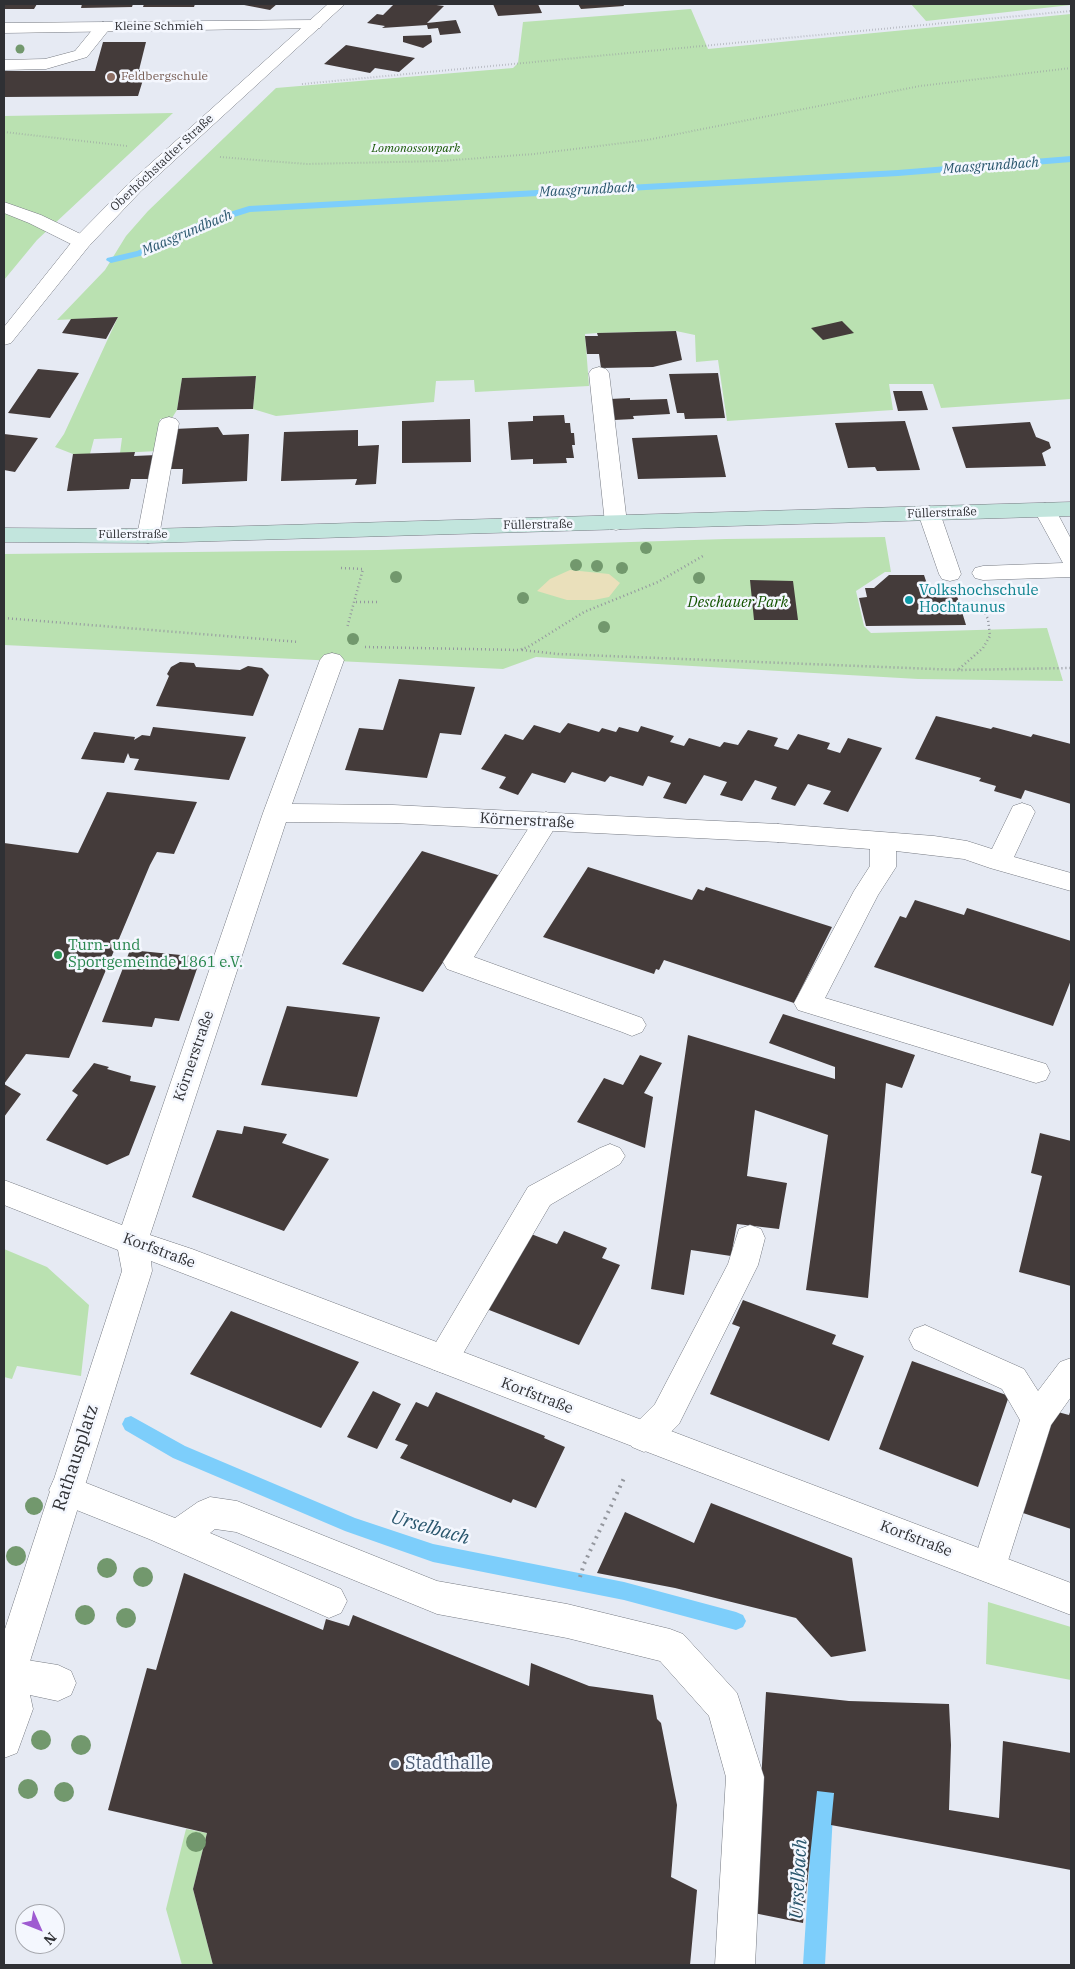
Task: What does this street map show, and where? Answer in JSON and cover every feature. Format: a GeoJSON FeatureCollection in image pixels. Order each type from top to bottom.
{"type":"FeatureCollection","features":[{"type":"Feature","properties":{"kind":"main road","name":"Füllerstraße"},"geometry":{"type":"LineString","coordinates":[[4,535],[148,536],[1071,509]]}},
{"type":"Feature","properties":{"kind":"street","name":"Oberhöchstadter Straße"},"geometry":{"type":"LineString","coordinates":[[4,338],[82,242],[173,152],[337,4]]}},
{"type":"Feature","properties":{"kind":"street","name":"Kleine Schmieh"},"geometry":{"type":"LineString","coordinates":[[4,28],[314,25]]}},
{"type":"Feature","properties":{"kind":"street"},"geometry":{"type":"LineString","coordinates":[[4,65],[46,64],[81,54],[103,27]]}},
{"type":"Feature","properties":{"kind":"street"},"geometry":{"type":"LineString","coordinates":[[4,207],[35,219],[82,242]]}},
{"type":"Feature","properties":{"kind":"street"},"geometry":{"type":"LineString","coordinates":[[599,373],[616,523]]}},
{"type":"Feature","properties":{"kind":"street"},"geometry":{"type":"LineString","coordinates":[[148,536],[169,423]]}},
{"type":"Feature","properties":{"kind":"street"},"geometry":{"type":"LineString","coordinates":[[1045,510],[1071,559]]}},
{"type":"Feature","properties":{"kind":"street"},"geometry":{"type":"LineString","coordinates":[[930,513],[950,574]]}},
{"type":"Feature","properties":{"kind":"street"},"geometry":{"type":"LineString","coordinates":[[983,573],[1071,570]]}},
{"type":"Feature","properties":{"kind":"street","name":"Körnerstraße"},"geometry":{"type":"LineString","coordinates":[[132,1242],[276,813],[336,653]]}},
{"type":"Feature","properties":{"kind":"street"},"geometry":{"type":"LineString","coordinates":[[999,862],[1022,812]]}},
{"type":"Feature","properties":{"kind":"street","name":"Körnerstraße"},"geometry":{"type":"LineString","coordinates":[[276,813],[393,814],[778,833],[934,845],[967,850],[999,862],[1071,882]]}},
{"type":"Feature","properties":{"kind":"street"},"geometry":{"type":"LineString","coordinates":[[546,822],[457,962],[632,1025]]}},
{"type":"Feature","properties":{"kind":"street"},"geometry":{"type":"LineString","coordinates":[[883,842],[884,867],[867,890],[808,1003],[1036,1072]]}},
{"type":"Feature","properties":{"kind":"street"},"geometry":{"type":"LineString","coordinates":[[443,1359],[539,1196],[610,1156]]}},
{"type":"Feature","properties":{"kind":"street","name":"Korfstraße"},"geometry":{"type":"LineString","coordinates":[[4,1192],[1071,1599]]}},
{"type":"Feature","properties":{"kind":"street"},"geometry":{"type":"LineString","coordinates":[[644,1437],[667,1414],[743,1265],[750,1238]]}},
{"type":"Feature","properties":{"kind":"street","name":"Rathausplatz"},"geometry":{"type":"LineString","coordinates":[[4,1740],[15,1709],[8,1674],[137,1271],[132,1242]]}},
{"type":"Feature","properties":{"kind":"street"},"geometry":{"type":"LineString","coordinates":[[925,1339],[1014,1379],[1037,1418]]}},
{"type":"Feature","properties":{"kind":"street"},"geometry":{"type":"LineString","coordinates":[[989,1567],[1037,1418],[1071,1372]]}},
{"type":"Feature","properties":{"kind":"street"},"geometry":{"type":"LineString","coordinates":[[66,1490],[329,1601]]}},
{"type":"Feature","properties":{"kind":"street"},"geometry":{"type":"LineString","coordinates":[[177,1536],[210,1513],[237,1517],[437,1597],[568,1621],[670,1646],[724,1706],[746,1777],[734,1965]]}},
{"type":"Feature","properties":{"kind":"street"},"geometry":{"type":"LineString","coordinates":[[8,1674],[58,1683]]}},
{"type":"Feature","properties":{"kind":"path"},"geometry":{"type":"LineString","coordinates":[[252,80],[288,84],[329,82],[1071,10]]}},
{"type":"Feature","properties":{"kind":"path"},"geometry":{"type":"LineString","coordinates":[[4,132],[173,152],[306,164],[441,161],[534,154],[647,140],[920,86],[1006,74],[1071,68]]}},
{"type":"Feature","properties":{"kind":"path"},"geometry":{"type":"LineString","coordinates":[[144,76],[156,75]]}},
{"type":"Feature","properties":{"kind":"path"},"geometry":{"type":"LineString","coordinates":[[519,650],[528,647],[584,612],[658,582],[703,556]]}},
{"type":"Feature","properties":{"kind":"path"},"geometry":{"type":"LineString","coordinates":[[336,653],[356,602],[363,569]]}},
{"type":"Feature","properties":{"kind":"path"},"geometry":{"type":"LineString","coordinates":[[950,574],[971,589],[988,618],[990,636],[983,648],[959,670]]}},
{"type":"Feature","properties":{"kind":"path"},"geometry":{"type":"LineString","coordinates":[[356,602],[377,602]]}},
{"type":"Feature","properties":{"kind":"path"},"geometry":{"type":"LineString","coordinates":[[4,618],[336,653],[519,650],[558,654],[959,670],[1071,667]]}},
{"type":"Feature","properties":{"kind":"path"},"geometry":{"type":"LineString","coordinates":[[584,1564],[644,1437]]}},
{"type":"Feature","properties":{"kind":"green space"},"geometry":{"type":"Polygon","coordinates":[[[911,4],[1071,4],[1071,5],[926,21],[911,4]]]}},
{"type":"Feature","properties":{"kind":"green space","name":"Lomonossowpark"},"geometry":{"type":"Polygon","coordinates":[[[691,9],[708,49],[1071,14],[1071,399],[941,408],[933,384],[889,384],[893,410],[727,421],[718,360],[696,362],[695,335],[676,331],[597,333],[585,334],[589,386],[475,392],[474,380],[436,381],[434,402],[276,416],[253,409],[256,376],[182,378],[177,410],[172,418],[160,419],[157,451],[120,453],[122,438],[94,439],[90,454],[73,454],[55,447],[64,434],[118,317],[57,320],[105,270],[126,236],[148,211],[276,88],[513,68],[518,63],[523,22],[691,9]]]}},
{"type":"Feature","properties":{"kind":"green space"},"geometry":{"type":"Polygon","coordinates":[[[173,113],[37,240],[4,280],[4,116],[173,113]]]}},
{"type":"Feature","properties":{"kind":"green space","name":"Deschauer Park"},"geometry":{"type":"Polygon","coordinates":[[[885,537],[891,572],[885,572],[856,591],[864,626],[871,633],[1047,628],[1063,681],[918,679],[536,657],[503,669],[4,645],[4,554],[378,550],[726,539],[885,537]]]}},
{"type":"Feature","properties":{"kind":"green space"},"geometry":{"type":"Polygon","coordinates":[[[4,1249],[47,1267],[89,1305],[81,1376],[17,1366],[12,1379],[4,1377],[4,1249]]]}},
{"type":"Feature","properties":{"kind":"green space"},"geometry":{"type":"Polygon","coordinates":[[[988,1602],[1071,1627],[1071,1680],[986,1664],[988,1602]]]}},
{"type":"Feature","properties":{"kind":"green space"},"geometry":{"type":"Polygon","coordinates":[[[186,1829],[207,1833],[193,1889],[213,1965],[182,1965],[166,1909],[186,1829]]]}},
{"type":"Feature","properties":{"kind":"sand"},"geometry":{"type":"Polygon","coordinates":[[[570,570],[609,574],[620,583],[609,597],[594,600],[567,600],[537,591],[550,579],[570,570]]]}},
{"type":"Feature","properties":{"kind":"building"},"geometry":{"type":"Polygon","coordinates":[[[4,4],[37,4],[34,9],[4,9],[4,4]]]}},
{"type":"Feature","properties":{"kind":"building"},"geometry":{"type":"Polygon","coordinates":[[[82,4],[133,4],[132,7],[81,8],[82,4]]]}},
{"type":"Feature","properties":{"kind":"building"},"geometry":{"type":"Polygon","coordinates":[[[144,4],[195,4],[194,7],[143,7],[144,4]]]}},
{"type":"Feature","properties":{"kind":"building"},"geometry":{"type":"Polygon","coordinates":[[[239,4],[277,4],[270,10],[239,4]]]}},
{"type":"Feature","properties":{"kind":"building"},"geometry":{"type":"Polygon","coordinates":[[[394,4],[444,6],[427,23],[456,20],[461,33],[440,35],[438,28],[428,29],[427,25],[382,28],[385,26],[367,23],[377,14],[383,15],[394,4]]]}},
{"type":"Feature","properties":{"kind":"building"},"geometry":{"type":"Polygon","coordinates":[[[493,4],[538,4],[542,13],[498,16],[493,4]]]}},
{"type":"Feature","properties":{"kind":"building"},"geometry":{"type":"Polygon","coordinates":[[[578,4],[623,4],[624,6],[581,9],[578,4]]]}},
{"type":"Feature","properties":{"kind":"building"},"geometry":{"type":"Polygon","coordinates":[[[431,35],[432,42],[423,48],[403,42],[403,36],[431,35]]]}},
{"type":"Feature","properties":{"kind":"building"},"geometry":{"type":"Polygon","coordinates":[[[103,42],[146,42],[139,70],[146,70],[138,96],[4,97],[4,71],[95,71],[103,42]]]}},
{"type":"Feature","properties":{"kind":"building"},"geometry":{"type":"Polygon","coordinates":[[[346,45],[415,58],[399,72],[375,68],[370,73],[324,64],[346,45]]]}},
{"type":"Feature","properties":{"kind":"building"},"geometry":{"type":"Polygon","coordinates":[[[118,317],[106,339],[62,333],[71,319],[118,317]]]}},
{"type":"Feature","properties":{"kind":"building"},"geometry":{"type":"Polygon","coordinates":[[[842,321],[854,333],[823,340],[811,328],[842,321]]]}},
{"type":"Feature","properties":{"kind":"building"},"geometry":{"type":"Polygon","coordinates":[[[676,331],[682,360],[653,367],[601,368],[599,354],[587,354],[585,336],[598,336],[597,333],[676,331]]]}},
{"type":"Feature","properties":{"kind":"building"},"geometry":{"type":"Polygon","coordinates":[[[38,369],[79,373],[50,418],[8,413],[38,369]]]}},
{"type":"Feature","properties":{"kind":"building"},"geometry":{"type":"Polygon","coordinates":[[[718,373],[725,418],[685,419],[684,413],[677,413],[669,374],[718,373]]]}},
{"type":"Feature","properties":{"kind":"building"},"geometry":{"type":"Polygon","coordinates":[[[256,376],[253,409],[177,410],[182,378],[256,376]]]}},
{"type":"Feature","properties":{"kind":"building"},"geometry":{"type":"Polygon","coordinates":[[[893,391],[922,391],[928,410],[898,411],[893,391]]]}},
{"type":"Feature","properties":{"kind":"building"},"geometry":{"type":"Polygon","coordinates":[[[630,398],[630,400],[667,399],[670,414],[633,416],[634,419],[614,420],[610,399],[630,398]]]}},
{"type":"Feature","properties":{"kind":"building"},"geometry":{"type":"Polygon","coordinates":[[[564,415],[565,423],[570,423],[571,433],[574,433],[575,445],[572,445],[574,458],[566,458],[567,463],[533,464],[533,459],[511,460],[508,422],[533,421],[533,416],[564,415]]]}},
{"type":"Feature","properties":{"kind":"building"},"geometry":{"type":"Polygon","coordinates":[[[470,419],[471,462],[402,463],[402,421],[470,419]]]}},
{"type":"Feature","properties":{"kind":"building"},"geometry":{"type":"Polygon","coordinates":[[[905,421],[920,470],[877,471],[875,467],[848,468],[835,423],[905,421]]]}},
{"type":"Feature","properties":{"kind":"building"},"geometry":{"type":"Polygon","coordinates":[[[1030,422],[1036,437],[1049,442],[1051,448],[1042,453],[1046,466],[966,468],[952,427],[1030,422]]]}},
{"type":"Feature","properties":{"kind":"building"},"geometry":{"type":"Polygon","coordinates":[[[218,427],[223,435],[249,434],[247,481],[182,484],[183,469],[170,469],[174,429],[218,427]]]}},
{"type":"Feature","properties":{"kind":"building"},"geometry":{"type":"Polygon","coordinates":[[[358,430],[358,446],[379,445],[376,484],[355,485],[357,479],[281,481],[284,432],[358,430]]]}},
{"type":"Feature","properties":{"kind":"building"},"geometry":{"type":"Polygon","coordinates":[[[4,434],[38,438],[15,472],[4,470],[4,434]]]}},
{"type":"Feature","properties":{"kind":"building"},"geometry":{"type":"Polygon","coordinates":[[[717,435],[726,477],[638,479],[632,438],[717,435]]]}},
{"type":"Feature","properties":{"kind":"building"},"geometry":{"type":"Polygon","coordinates":[[[135,452],[134,456],[157,455],[154,479],[131,479],[129,489],[67,491],[73,454],[135,452]]]}},
{"type":"Feature","properties":{"kind":"building","name":"Volkshochschule Hochtaunus"},"geometry":{"type":"Polygon","coordinates":[[[889,575],[924,575],[928,587],[954,586],[966,625],[866,626],[859,598],[867,597],[865,588],[874,588],[889,575]]]}},
{"type":"Feature","properties":{"kind":"building"},"geometry":{"type":"Polygon","coordinates":[[[750,580],[793,581],[798,620],[754,620],[750,580]]]}},
{"type":"Feature","properties":{"kind":"building"},"geometry":{"type":"Polygon","coordinates":[[[180,662],[194,663],[196,667],[240,670],[248,666],[262,668],[269,675],[253,716],[156,706],[169,676],[167,674],[171,667],[180,662]]]}},
{"type":"Feature","properties":{"kind":"building"},"geometry":{"type":"Polygon","coordinates":[[[399,679],[475,687],[461,735],[440,733],[427,778],[345,770],[359,728],[383,730],[399,679]]]}},
{"type":"Feature","properties":{"kind":"building"},"geometry":{"type":"Polygon","coordinates":[[[936,716],[991,729],[993,727],[1031,737],[1033,734],[1071,744],[1071,804],[1025,790],[1021,799],[994,791],[996,786],[979,781],[981,778],[915,759],[936,716]]]}},
{"type":"Feature","properties":{"kind":"building"},"geometry":{"type":"Polygon","coordinates":[[[568,723],[599,732],[602,728],[616,732],[619,727],[638,732],[641,726],[674,736],[670,742],[684,746],[689,738],[720,747],[724,742],[738,745],[748,730],[778,738],[774,746],[788,750],[798,734],[830,743],[827,749],[840,753],[848,738],[882,748],[848,812],[823,804],[831,791],[808,784],[795,806],[771,799],[777,787],[755,780],[742,801],[720,795],[727,782],[704,775],[686,804],[663,798],[671,783],[648,776],[643,786],[610,776],[605,782],[572,772],[565,783],[532,773],[518,795],[499,788],[506,777],[481,769],[505,734],[523,740],[534,725],[560,733],[568,723]]]}},
{"type":"Feature","properties":{"kind":"building"},"geometry":{"type":"Polygon","coordinates":[[[153,727],[246,737],[229,780],[134,770],[139,759],[130,758],[128,753],[124,763],[81,759],[94,732],[135,737],[134,740],[142,735],[150,736],[153,727]]]}},
{"type":"Feature","properties":{"kind":"building","name":"Turn- und Sportgemeinde 1861 e.V."},"geometry":{"type":"Polygon","coordinates":[[[107,792],[197,802],[174,854],[157,852],[150,865],[69,1058],[26,1054],[4,1084],[4,843],[78,853],[107,792]]]}},
{"type":"Feature","properties":{"kind":"building"},"geometry":{"type":"Polygon","coordinates":[[[422,851],[501,876],[423,992],[342,964],[422,851]]]}},
{"type":"Feature","properties":{"kind":"building"},"geometry":{"type":"Polygon","coordinates":[[[588,867],[692,900],[698,889],[704,891],[706,887],[832,927],[794,1003],[664,960],[659,970],[656,969],[654,974],[543,937],[588,867]]]}},
{"type":"Feature","properties":{"kind":"building"},"geometry":{"type":"Polygon","coordinates":[[[915,900],[964,915],[967,908],[1071,941],[1071,980],[1053,1026],[874,967],[900,916],[906,918],[915,900]]]}},
{"type":"Feature","properties":{"kind":"building"},"geometry":{"type":"Polygon","coordinates":[[[130,950],[201,957],[179,1021],[155,1018],[152,1027],[102,1022],[130,950]]]}},
{"type":"Feature","properties":{"kind":"building"},"geometry":{"type":"Polygon","coordinates":[[[287,1006],[380,1017],[357,1097],[261,1085],[287,1006]]]}},
{"type":"Feature","properties":{"kind":"building"},"geometry":{"type":"Polygon","coordinates":[[[783,1014],[915,1055],[902,1088],[886,1083],[868,1298],[806,1290],[828,1135],[755,1110],[747,1176],[787,1183],[779,1229],[737,1224],[731,1256],[691,1250],[684,1295],[651,1289],[688,1035],[835,1079],[835,1067],[769,1043],[783,1014]]]}},
{"type":"Feature","properties":{"kind":"building"},"geometry":{"type":"Polygon","coordinates":[[[640,1055],[662,1063],[644,1093],[653,1097],[645,1148],[577,1122],[604,1078],[623,1085],[640,1055]]]}},
{"type":"Feature","properties":{"kind":"building"},"geometry":{"type":"Polygon","coordinates":[[[94,1063],[131,1076],[130,1081],[156,1086],[129,1155],[107,1165],[46,1140],[78,1095],[72,1091],[94,1063]]]}},
{"type":"Feature","properties":{"kind":"building"},"geometry":{"type":"Polygon","coordinates":[[[4,1084],[21,1094],[4,1117],[4,1084]]]}},
{"type":"Feature","properties":{"kind":"building"},"geometry":{"type":"Polygon","coordinates":[[[244,1126],[287,1134],[282,1143],[329,1159],[284,1231],[192,1197],[217,1130],[242,1134],[244,1126]]]}},
{"type":"Feature","properties":{"kind":"building"},"geometry":{"type":"Polygon","coordinates":[[[1040,1133],[1071,1141],[1071,1286],[1019,1272],[1042,1176],[1031,1173],[1040,1133]]]}},
{"type":"Feature","properties":{"kind":"building"},"geometry":{"type":"Polygon","coordinates":[[[564,1231],[607,1248],[602,1258],[620,1265],[579,1345],[484,1308],[526,1232],[557,1244],[564,1231]]]}},
{"type":"Feature","properties":{"kind":"building"},"geometry":{"type":"Polygon","coordinates":[[[743,1300],[836,1335],[832,1344],[864,1356],[829,1441],[710,1394],[740,1327],[732,1324],[743,1300]]]}},
{"type":"Feature","properties":{"kind":"building"},"geometry":{"type":"Polygon","coordinates":[[[231,1311],[359,1362],[321,1428],[190,1374],[231,1311]]]}},
{"type":"Feature","properties":{"kind":"building"},"geometry":{"type":"Polygon","coordinates":[[[912,1361],[1009,1396],[978,1487],[879,1449],[912,1361]]]}},
{"type":"Feature","properties":{"kind":"building"},"geometry":{"type":"Polygon","coordinates":[[[373,1391],[401,1404],[377,1449],[347,1437],[373,1391]]]}},
{"type":"Feature","properties":{"kind":"building"},"geometry":{"type":"Polygon","coordinates":[[[436,1392],[545,1436],[544,1438],[565,1447],[536,1508],[513,1499],[511,1503],[400,1458],[408,1445],[395,1440],[416,1402],[428,1407],[436,1392]]]}},
{"type":"Feature","properties":{"kind":"building"},"geometry":{"type":"Polygon","coordinates":[[[1071,1409],[1071,1529],[1020,1512],[1054,1411],[1069,1415],[1071,1409]]]}},
{"type":"Feature","properties":{"kind":"building"},"geometry":{"type":"Polygon","coordinates":[[[711,1503],[852,1558],[866,1651],[831,1657],[796,1618],[675,1588],[597,1573],[625,1512],[694,1543],[711,1503]]]}},
{"type":"Feature","properties":{"kind":"building","name":"Stadthalle"},"geometry":{"type":"Polygon","coordinates":[[[184,1573],[323,1630],[326,1619],[349,1626],[353,1615],[529,1686],[531,1663],[589,1686],[653,1695],[657,1719],[661,1723],[677,1805],[671,1877],[697,1890],[690,1965],[213,1965],[193,1889],[207,1833],[108,1810],[147,1668],[156,1670],[184,1573]]]}},
{"type":"Feature","properties":{"kind":"building"},"geometry":{"type":"Polygon","coordinates":[[[766,1692],[849,1701],[949,1704],[951,1745],[949,1810],[999,1818],[1003,1741],[1071,1753],[1071,1870],[831,1825],[834,1793],[817,1791],[803,1923],[749,1912],[761,1782],[766,1692]]]}},
{"type":"Feature","properties":{"kind":"waterway","name":"Maasgrundbach"},"geometry":{"type":"LineString","coordinates":[[111,260],[140,253],[208,222],[249,209],[898,173],[1071,159]]}},
{"type":"Feature","properties":{"kind":"waterway","name":"Urselbach"},"geometry":{"type":"LineString","coordinates":[[131,1424],[179,1452],[352,1525],[433,1553],[624,1591],[736,1621]]}},
{"type":"Feature","properties":{"kind":"waterway","name":"Urselbach"},"geometry":{"type":"LineString","coordinates":[[814,1965],[824,1794]]}},
{"type":"Feature","properties":{"kind":"place","name":"Feldbergschule"},"geometry":{"type":"Point","coordinates":[111,77]}},
{"type":"Feature","properties":{"kind":"place","name":"Volkshochschule Hochtaunus"},"geometry":{"type":"Point","coordinates":[909,600]}},
{"type":"Feature","properties":{"kind":"place","name":"Turn- und Sportgemeinde 1861 e.V."},"geometry":{"type":"Point","coordinates":[58,955]}},
{"type":"Feature","properties":{"kind":"place","name":"Stadthalle"},"geometry":{"type":"Point","coordinates":[395,1764]}}]}
